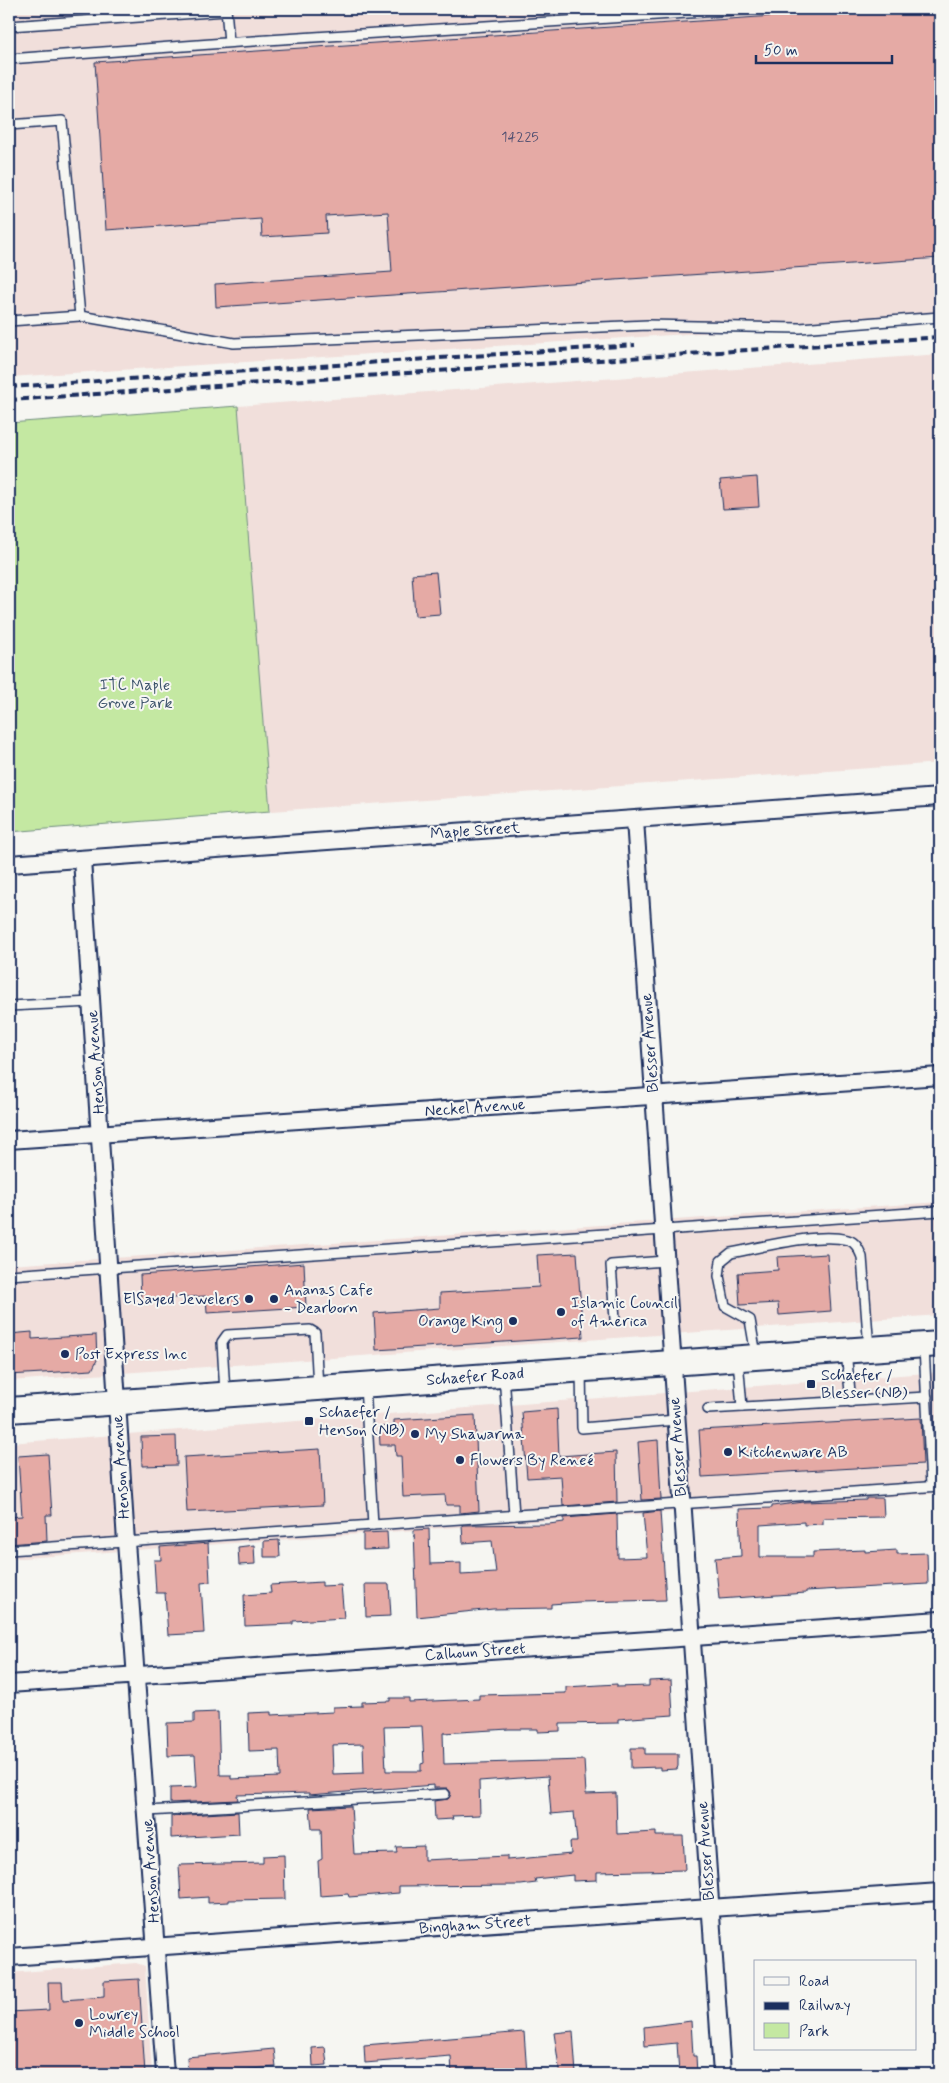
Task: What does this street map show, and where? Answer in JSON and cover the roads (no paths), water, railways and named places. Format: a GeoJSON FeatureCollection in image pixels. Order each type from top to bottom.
{"type":"FeatureCollection","features":[{"type":"Feature","properties":{"kind":"main road","name":"Schaefer Road"},"geometry":{"type":"LineString","coordinates":[[9,1410],[932,1344]]}},
{"type":"Feature","properties":{"kind":"street","name":"Maple Street"},"geometry":{"type":"LineString","coordinates":[[9,864],[940,797]]}},
{"type":"Feature","properties":{"kind":"street","name":"Blesser Avenue"},"geometry":{"type":"LineString","coordinates":[[635,820],[722,2074]]}},
{"type":"Feature","properties":{"kind":"street","name":"Henson Avenue"},"geometry":{"type":"LineString","coordinates":[[82,859],[126,1542],[147,1810],[164,2074]]}},
{"type":"Feature","properties":{"kind":"street","name":"Neckel Avenue"},"geometry":{"type":"LineString","coordinates":[[9,1140],[940,1076]]}},
{"type":"Feature","properties":{"kind":"street","name":"Calhoun Street"},"geometry":{"type":"LineString","coordinates":[[9,1684],[940,1620]]}},
{"type":"Feature","properties":{"kind":"street","name":"Bingham Street"},"geometry":{"type":"LineString","coordinates":[[9,1958],[940,1892]]}},
{"type":"Feature","properties":{"kind":"lane"},"geometry":{"type":"LineString","coordinates":[[9,59],[229,42],[750,9]]}},
{"type":"Feature","properties":{"kind":"lane"},"geometry":{"type":"LineString","coordinates":[[9,26],[226,10],[229,42]]}},
{"type":"Feature","properties":{"kind":"lane"},"geometry":{"type":"LineString","coordinates":[[9,125],[62,121],[80,316]]}},
{"type":"Feature","properties":{"kind":"lane"},"geometry":{"type":"LineString","coordinates":[[9,321],[80,316],[234,342],[648,325],[800,328],[940,317]]}},
{"type":"Feature","properties":{"kind":"lane"},"geometry":{"type":"LineString","coordinates":[[9,1006],[92,1002]]}},
{"type":"Feature","properties":{"kind":"lane"},"geometry":{"type":"LineString","coordinates":[[9,1275],[940,1211]]}},
{"type":"Feature","properties":{"kind":"lane"},"geometry":{"type":"LineString","coordinates":[[742,1407],[750,1320],[725,1306],[719,1276],[721,1261],[731,1253],[820,1238],[850,1240],[858,1248],[862,1258],[869,1349]]}},
{"type":"Feature","properties":{"kind":"lane"},"geometry":{"type":"LineString","coordinates":[[615,1319],[611,1265],[665,1260]]}},
{"type":"Feature","properties":{"kind":"lane"},"geometry":{"type":"LineString","coordinates":[[225,1395],[222,1342],[227,1335],[310,1330],[315,1333],[318,1388]]}},
{"type":"Feature","properties":{"kind":"lane"},"geometry":{"type":"LineString","coordinates":[[9,1550],[936,1486],[927,1397],[932,1344]]}},
{"type":"Feature","properties":{"kind":"lane"},"geometry":{"type":"LineString","coordinates":[[846,1351],[851,1402]]}},
{"type":"Feature","properties":{"kind":"lane"},"geometry":{"type":"LineString","coordinates":[[581,1370],[582,1428],[676,1420]]}},
{"type":"Feature","properties":{"kind":"lane"},"geometry":{"type":"LineString","coordinates":[[504,1375],[514,1515]]}},
{"type":"Feature","properties":{"kind":"lane"},"geometry":{"type":"LineString","coordinates":[[365,1385],[373,1525]]}},
{"type":"Feature","properties":{"kind":"lane"},"geometry":{"type":"LineString","coordinates":[[708,1409],[927,1397]]}},
{"type":"Feature","properties":{"kind":"lane"},"geometry":{"type":"LineString","coordinates":[[147,1810],[445,1794]]}},
{"type":"Feature","properties":{"kind":"railway"},"geometry":{"type":"LineString","coordinates":[[9,400],[940,337]]}},
{"type":"Feature","properties":{"kind":"railway"},"geometry":{"type":"LineString","coordinates":[[9,387],[635,345]]}},
{"type":"Feature","properties":{"kind":"place","name":"ElSayed Jewelers"},"geometry":{"type":"Point","coordinates":[249,1299]}},
{"type":"Feature","properties":{"kind":"place","name":"Ananas Cafe - Dearborn"},"geometry":{"type":"Point","coordinates":[274,1299]}},
{"type":"Feature","properties":{"kind":"place","name":"Islamic Council of America"},"geometry":{"type":"Point","coordinates":[561,1312]}},
{"type":"Feature","properties":{"kind":"place","name":"Orange King"},"geometry":{"type":"Point","coordinates":[513,1321]}},
{"type":"Feature","properties":{"kind":"place","name":"Post Express Inc"},"geometry":{"type":"Point","coordinates":[65,1354]}},
{"type":"Feature","properties":{"kind":"place","name":"Schaefer / Blesser (NB)"},"geometry":{"type":"Point","coordinates":[811,1384]}},
{"type":"Feature","properties":{"kind":"place","name":"Schaefer / Henson (NB)"},"geometry":{"type":"Point","coordinates":[309,1421]}},
{"type":"Feature","properties":{"kind":"place","name":"My Shawarma"},"geometry":{"type":"Point","coordinates":[415,1434]}},
{"type":"Feature","properties":{"kind":"place","name":"Kitchenware AB"},"geometry":{"type":"Point","coordinates":[728,1452]}},
{"type":"Feature","properties":{"kind":"place","name":"Flowers By Reneé"},"geometry":{"type":"Point","coordinates":[460,1460]}},
{"type":"Feature","properties":{"kind":"place","name":"Lowrey Middle School"},"geometry":{"type":"Point","coordinates":[79,2023]}},
{"type":"Feature","properties":{"kind":"park label","name":"ITC Maple Grove Park"},"geometry":{"type":"Point","coordinates":[135,694]}}]}
